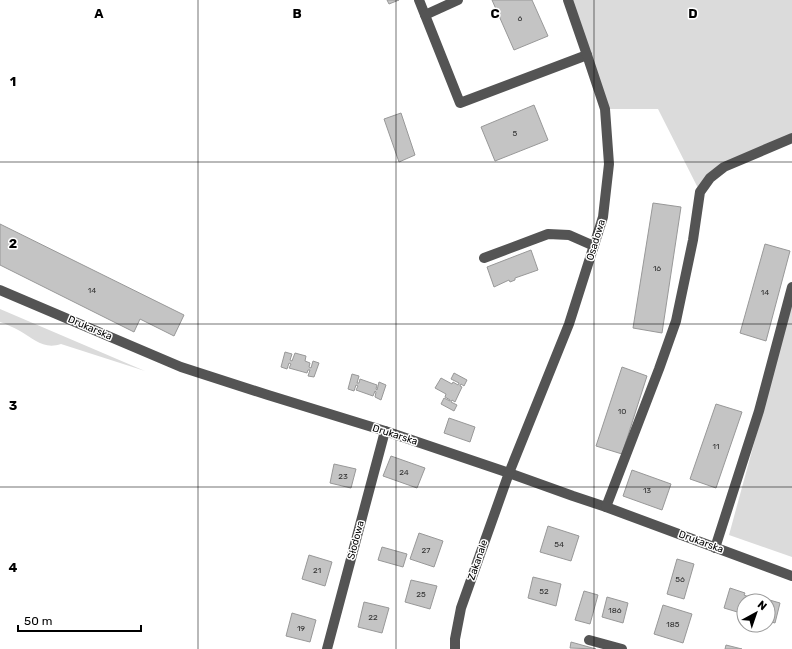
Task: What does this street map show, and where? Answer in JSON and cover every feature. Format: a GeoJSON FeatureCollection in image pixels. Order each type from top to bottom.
{"type":"FeatureCollection","features":[{"type":"Feature","properties":{"kind":"street"},"geometry":{"type":"LineString","coordinates":[[419,0],[460,103],[587,54]]}},
{"type":"Feature","properties":{"kind":"street"},"geometry":{"type":"LineString","coordinates":[[425,14],[458,0]]}},
{"type":"Feature","properties":{"kind":"street","name":"Osadowa"},"geometry":{"type":"LineString","coordinates":[[509,473],[569,324],[603,217],[610,164],[605,109],[568,0]]}},
{"type":"Feature","properties":{"kind":"street"},"geometry":{"type":"LineString","coordinates":[[606,507],[676,321],[693,240],[700,192],[710,178],[724,167],[792,138]]}},
{"type":"Feature","properties":{"kind":"street"},"geometry":{"type":"LineString","coordinates":[[484,258],[548,234],[569,235],[594,246]]}},
{"type":"Feature","properties":{"kind":"street"},"geometry":{"type":"LineString","coordinates":[[715,548],[759,411],[792,287]]}},
{"type":"Feature","properties":{"kind":"street","name":"Drukarska"},"geometry":{"type":"LineString","coordinates":[[0,290],[181,367],[385,431],[509,473],[606,507],[792,576]]}},
{"type":"Feature","properties":{"kind":"street","name":"Słodowa"},"geometry":{"type":"LineString","coordinates":[[327,649],[385,431]]}},
{"type":"Feature","properties":{"kind":"street","name":"Zakanale"},"geometry":{"type":"LineString","coordinates":[[455,649],[455,639],[461,608],[509,473]]}},
{"type":"Feature","properties":{"kind":"street"},"geometry":{"type":"LineString","coordinates":[[589,640],[622,649]]}},
{"type":"Feature","properties":{"kind":"shaded area"},"geometry":{"type":"Polygon","coordinates":[[[568,0],[792,0],[792,138],[724,167],[700,192],[658,109],[605,109],[568,0]]]}},
{"type":"Feature","properties":{"kind":"shaded area"},"geometry":{"type":"Polygon","coordinates":[[[792,304],[792,557],[729,535],[792,304]]]}},
{"type":"Feature","properties":{"kind":"shaded area"},"geometry":{"type":"Polygon","coordinates":[[[0,309],[145,371],[61,344],[49,346],[39,343],[20,331],[0,322],[0,309]]]}},
{"type":"Feature","properties":{"kind":"building"},"geometry":{"type":"Polygon","coordinates":[[[387,0],[399,0],[389,4],[387,0]]]}},
{"type":"Feature","properties":{"kind":"building"},"geometry":{"type":"Polygon","coordinates":[[[492,0],[532,0],[548,36],[514,50],[492,0]]]}},
{"type":"Feature","properties":{"kind":"building"},"geometry":{"type":"Polygon","coordinates":[[[534,105],[548,140],[495,161],[481,127],[534,105]]]}},
{"type":"Feature","properties":{"kind":"building"},"geometry":{"type":"Polygon","coordinates":[[[401,113],[415,155],[399,162],[384,119],[401,113]]]}},
{"type":"Feature","properties":{"kind":"building"},"geometry":{"type":"Polygon","coordinates":[[[653,203],[681,207],[662,333],[633,328],[653,203]]]}},
{"type":"Feature","properties":{"kind":"building"},"geometry":{"type":"Polygon","coordinates":[[[0,224],[184,315],[174,336],[140,319],[134,332],[0,265],[0,224]]]}},
{"type":"Feature","properties":{"kind":"building"},"geometry":{"type":"Polygon","coordinates":[[[765,244],[790,251],[766,341],[740,333],[765,244]]]}},
{"type":"Feature","properties":{"kind":"building"},"geometry":{"type":"Polygon","coordinates":[[[531,250],[538,270],[494,287],[487,267],[531,250]]]}},
{"type":"Feature","properties":{"kind":"building"},"geometry":{"type":"Polygon","coordinates":[[[285,352],[292,354],[290,360],[292,361],[295,353],[306,356],[305,361],[310,363],[309,367],[311,368],[313,361],[319,363],[314,377],[308,376],[310,370],[308,370],[307,373],[289,368],[291,364],[289,363],[287,369],[281,367],[285,352]]]}},
{"type":"Feature","properties":{"kind":"building"},"geometry":{"type":"Polygon","coordinates":[[[622,367],[647,376],[622,454],[596,446],[622,367]]]}},
{"type":"Feature","properties":{"kind":"building"},"geometry":{"type":"Polygon","coordinates":[[[454,373],[467,380],[464,386],[461,384],[460,386],[462,387],[455,402],[452,400],[451,402],[457,405],[454,411],[441,404],[444,398],[450,400],[445,397],[446,394],[435,388],[441,378],[452,384],[453,382],[458,385],[459,383],[451,379],[454,373]]]}},
{"type":"Feature","properties":{"kind":"building"},"geometry":{"type":"Polygon","coordinates":[[[352,374],[359,376],[357,383],[359,383],[360,379],[377,385],[377,390],[379,382],[386,385],[381,400],[375,397],[375,391],[373,396],[356,390],[358,386],[356,385],[354,391],[348,389],[352,374]]]}},
{"type":"Feature","properties":{"kind":"building"},"geometry":{"type":"Polygon","coordinates":[[[716,404],[742,412],[716,488],[690,479],[716,404]]]}},
{"type":"Feature","properties":{"kind":"building"},"geometry":{"type":"Polygon","coordinates":[[[449,418],[475,427],[470,442],[444,433],[449,418]]]}},
{"type":"Feature","properties":{"kind":"building"},"geometry":{"type":"Polygon","coordinates":[[[391,456],[425,468],[417,488],[383,476],[391,456]]]}},
{"type":"Feature","properties":{"kind":"building"},"geometry":{"type":"Polygon","coordinates":[[[334,464],[356,469],[351,488],[330,483],[334,464]]]}},
{"type":"Feature","properties":{"kind":"building"},"geometry":{"type":"Polygon","coordinates":[[[632,470],[671,484],[662,510],[623,496],[632,470]]]}},
{"type":"Feature","properties":{"kind":"building"},"geometry":{"type":"Polygon","coordinates":[[[548,526],[579,536],[571,561],[540,552],[548,526]]]}},
{"type":"Feature","properties":{"kind":"building"},"geometry":{"type":"Polygon","coordinates":[[[419,533],[443,541],[434,567],[410,559],[419,533]]]}},
{"type":"Feature","properties":{"kind":"building"},"geometry":{"type":"Polygon","coordinates":[[[382,547],[407,554],[403,567],[378,560],[382,547]]]}},
{"type":"Feature","properties":{"kind":"building"},"geometry":{"type":"Polygon","coordinates":[[[309,555],[332,562],[325,586],[302,579],[309,555]]]}},
{"type":"Feature","properties":{"kind":"building"},"geometry":{"type":"Polygon","coordinates":[[[677,559],[694,564],[684,599],[667,594],[677,559]]]}},
{"type":"Feature","properties":{"kind":"building"},"geometry":{"type":"Polygon","coordinates":[[[533,577],[561,584],[556,606],[528,598],[533,577]]]}},
{"type":"Feature","properties":{"kind":"building"},"geometry":{"type":"Polygon","coordinates":[[[411,580],[437,586],[430,609],[405,602],[411,580]]]}},
{"type":"Feature","properties":{"kind":"building"},"geometry":{"type":"Polygon","coordinates":[[[730,588],[745,593],[736,593],[736,612],[724,608],[730,588]]]}},
{"type":"Feature","properties":{"kind":"building"},"geometry":{"type":"Polygon","coordinates":[[[584,591],[598,595],[590,624],[575,620],[584,591]]]}},
{"type":"Feature","properties":{"kind":"building"},"geometry":{"type":"Polygon","coordinates":[[[607,597],[628,603],[623,623],[602,617],[607,597]]]}},
{"type":"Feature","properties":{"kind":"building"},"geometry":{"type":"Polygon","coordinates":[[[364,602],[389,608],[382,633],[358,627],[364,602]]]}},
{"type":"Feature","properties":{"kind":"building"},"geometry":{"type":"Polygon","coordinates":[[[776,602],[780,603],[776,619],[776,602]]]}},
{"type":"Feature","properties":{"kind":"building"},"geometry":{"type":"Polygon","coordinates":[[[663,605],[692,614],[683,643],[654,634],[663,605]]]}},
{"type":"Feature","properties":{"kind":"building"},"geometry":{"type":"Polygon","coordinates":[[[292,613],[316,620],[310,642],[286,636],[292,613]]]}},
{"type":"Feature","properties":{"kind":"building"},"geometry":{"type":"Polygon","coordinates":[[[571,642],[596,649],[570,648],[571,642]]]}},
{"type":"Feature","properties":{"kind":"building"},"geometry":{"type":"Polygon","coordinates":[[[726,645],[742,649],[725,649],[726,645]]]}}]}
